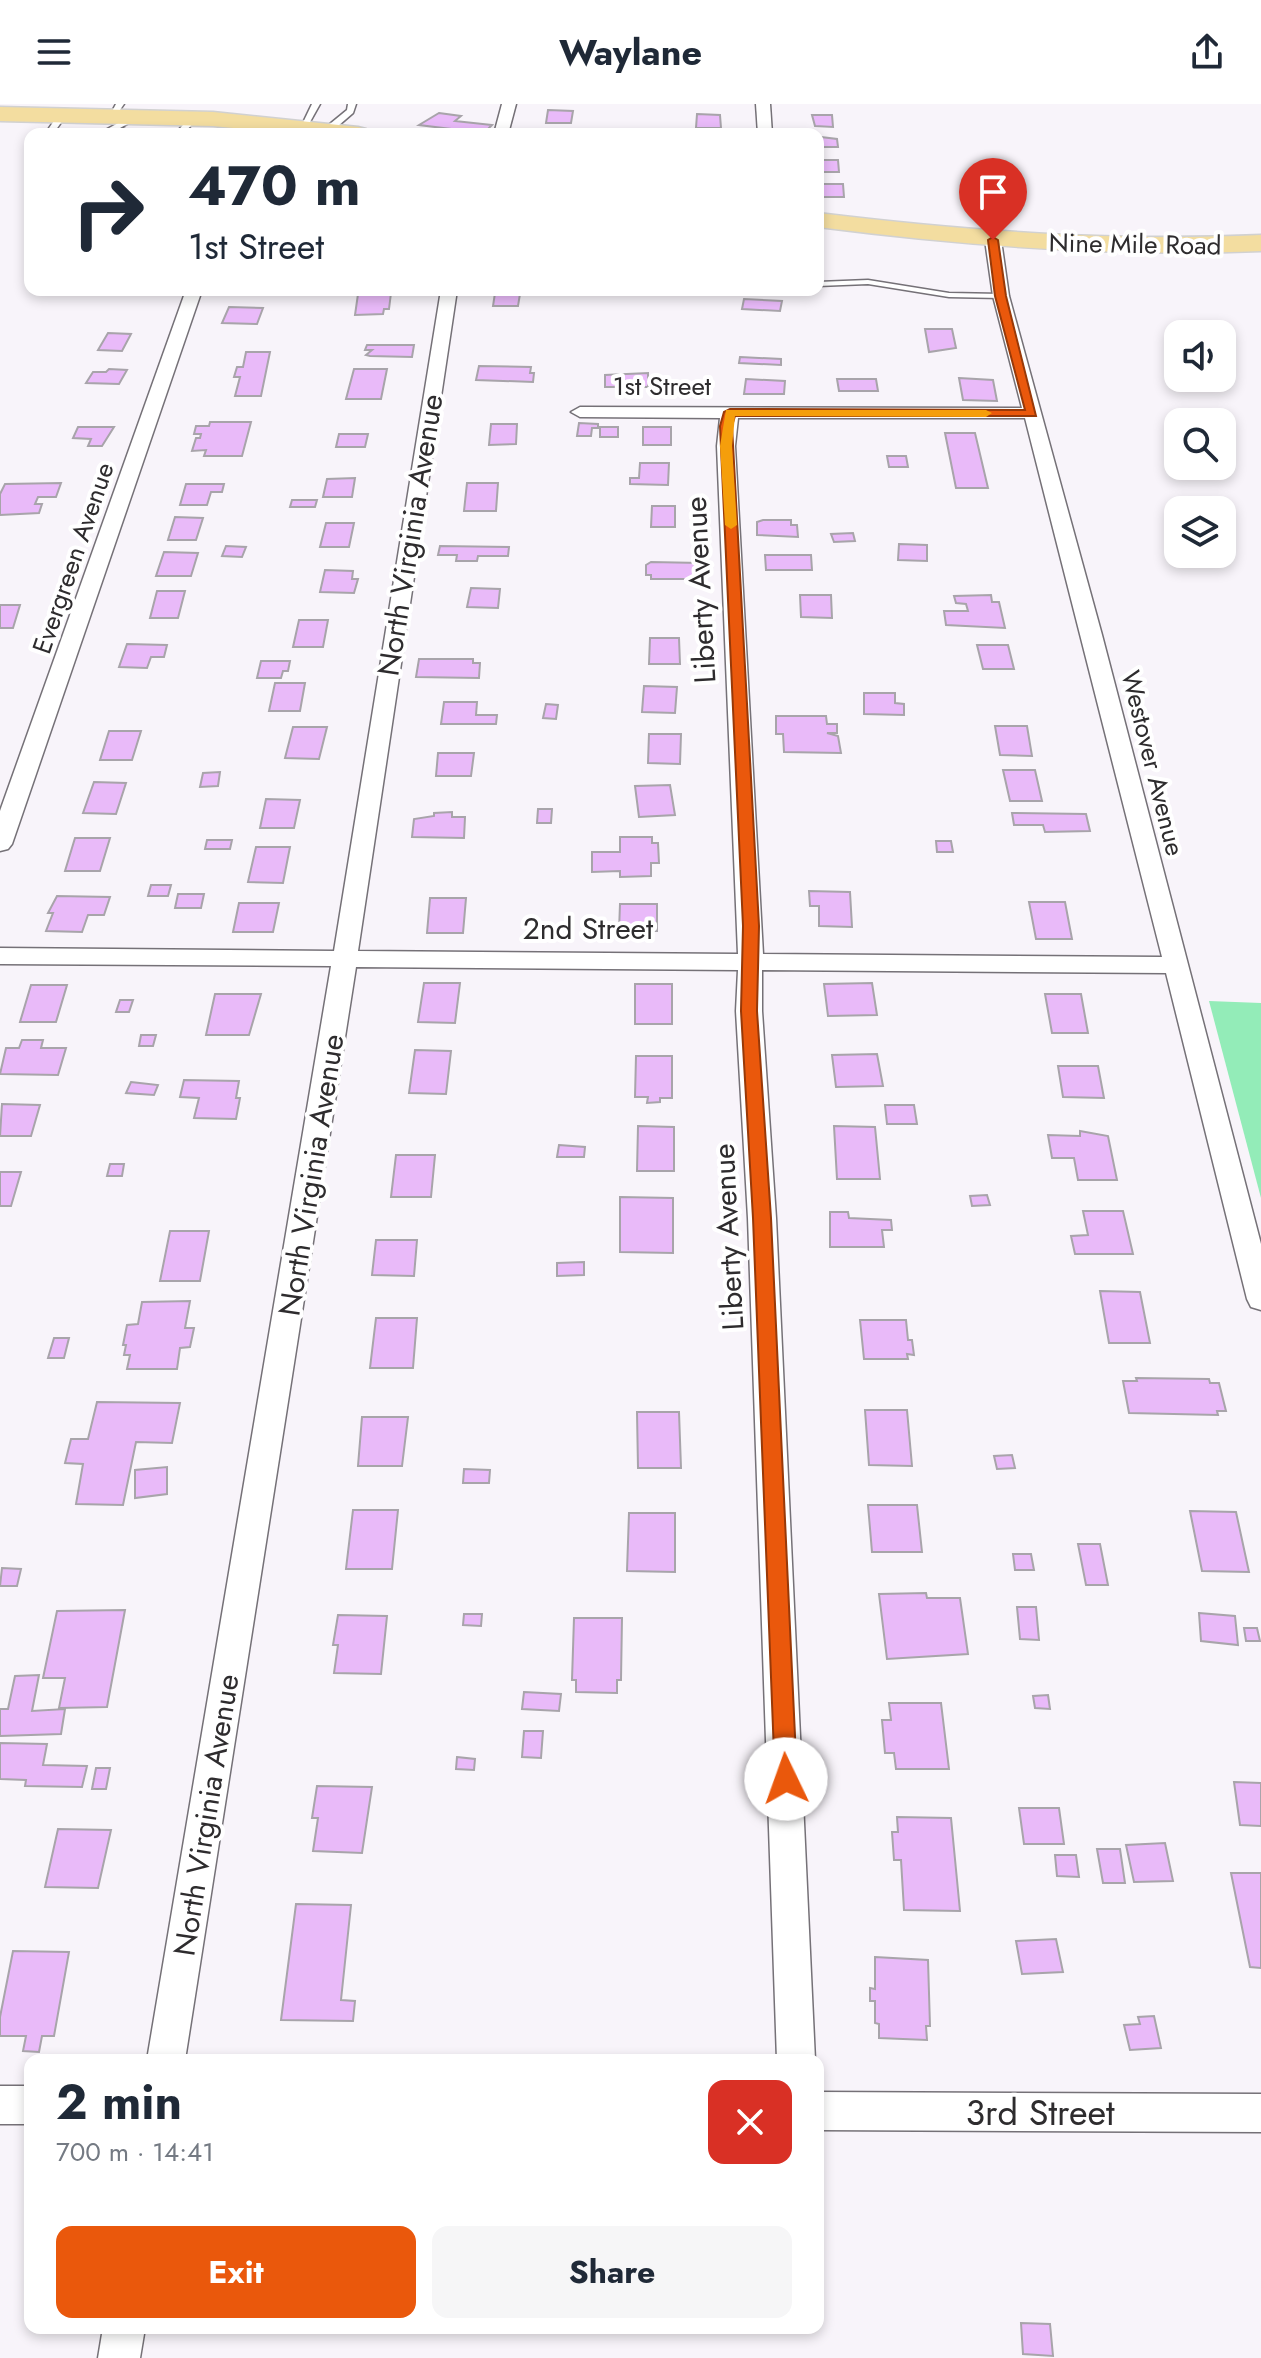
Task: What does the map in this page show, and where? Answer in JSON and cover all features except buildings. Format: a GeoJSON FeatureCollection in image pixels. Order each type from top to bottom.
{"type":"FeatureCollection","features":[{"type":"Feature","properties":{"kind":"main road"},"geometry":{"type":"LineString","coordinates":[[0,114],[63,114],[187,126],[311,128]]}},
{"type":"Feature","properties":{"kind":"main road","name":"Nine Mile Road"},"geometry":{"type":"LineString","coordinates":[[824,221],[993,240],[1144,246],[1261,243]]}},
{"type":"Feature","properties":{"kind":"street"},"geometry":{"type":"LineString","coordinates":[[503,128],[509,104]]}},
{"type":"Feature","properties":{"kind":"street"},"geometry":{"type":"LineString","coordinates":[[763,104],[765,128]]}},
{"type":"Feature","properties":{"kind":"street","name":"Westover Avenue"},"geometry":{"type":"LineString","coordinates":[[993,240],[1001,296],[1261,1299]]}},
{"type":"Feature","properties":{"kind":"street","name":"Evergreen Avenue"},"geometry":{"type":"LineString","coordinates":[[0,844],[192,296]]}},
{"type":"Feature","properties":{"kind":"street","name":"North Virginia Avenue"},"geometry":{"type":"LineString","coordinates":[[167,2054],[345,958],[448,296]]}},
{"type":"Feature","properties":{"kind":"street","name":"1st Street"},"geometry":{"type":"LineString","coordinates":[[580,412],[1032,413]]}},
{"type":"Feature","properties":{"kind":"street","name":"Liberty Avenue"},"geometry":{"type":"LineString","coordinates":[[730,412],[726,446],[751,926],[749,1011],[762,1218],[774,1558],[793,1905],[796,2054]]}},
{"type":"Feature","properties":{"kind":"street","name":"2nd Street"},"geometry":{"type":"LineString","coordinates":[[0,956],[1175,965]]}},
{"type":"Feature","properties":{"kind":"street"},"geometry":{"type":"LineString","coordinates":[[0,2105],[24,2105]]}},
{"type":"Feature","properties":{"kind":"street","name":"3rd Street"},"geometry":{"type":"LineString","coordinates":[[824,2111],[1261,2113]]}},
{"type":"Feature","properties":{"kind":"street"},"geometry":{"type":"LineString","coordinates":[[119,2358],[123,2334]]}},
{"type":"Feature","properties":{"kind":"lane"},"geometry":{"type":"LineString","coordinates":[[303,127],[316,104]]}},
{"type":"Feature","properties":{"kind":"lane"},"geometry":{"type":"LineString","coordinates":[[330,128],[350,111],[352,104]]}},
{"type":"Feature","properties":{"kind":"lane"},"geometry":{"type":"LineString","coordinates":[[53,128],[63,114]]}},
{"type":"Feature","properties":{"kind":"lane"},"geometry":{"type":"LineString","coordinates":[[824,284],[868,282],[949,295],[1001,296]]}},
{"type":"Feature","properties":{"kind":"green space"},"geometry":{"type":"Polygon","coordinates":[[[1209,1001],[1261,1003],[1261,1198],[1209,1001]]]}},
{"type":"Feature","properties":{"kind":"slow traffic"},"geometry":{"type":"LineString","coordinates":[[731,525],[726,446],[730,412],[986,413]]}},
{"type":"Feature","properties":{"kind":"route"},"geometry":{"type":"LineString","coordinates":[[786,1779],[774,1558],[762,1218],[749,1011],[751,926],[726,426],[730,412],[1032,413],[1001,296],[993,240]]}}]}
